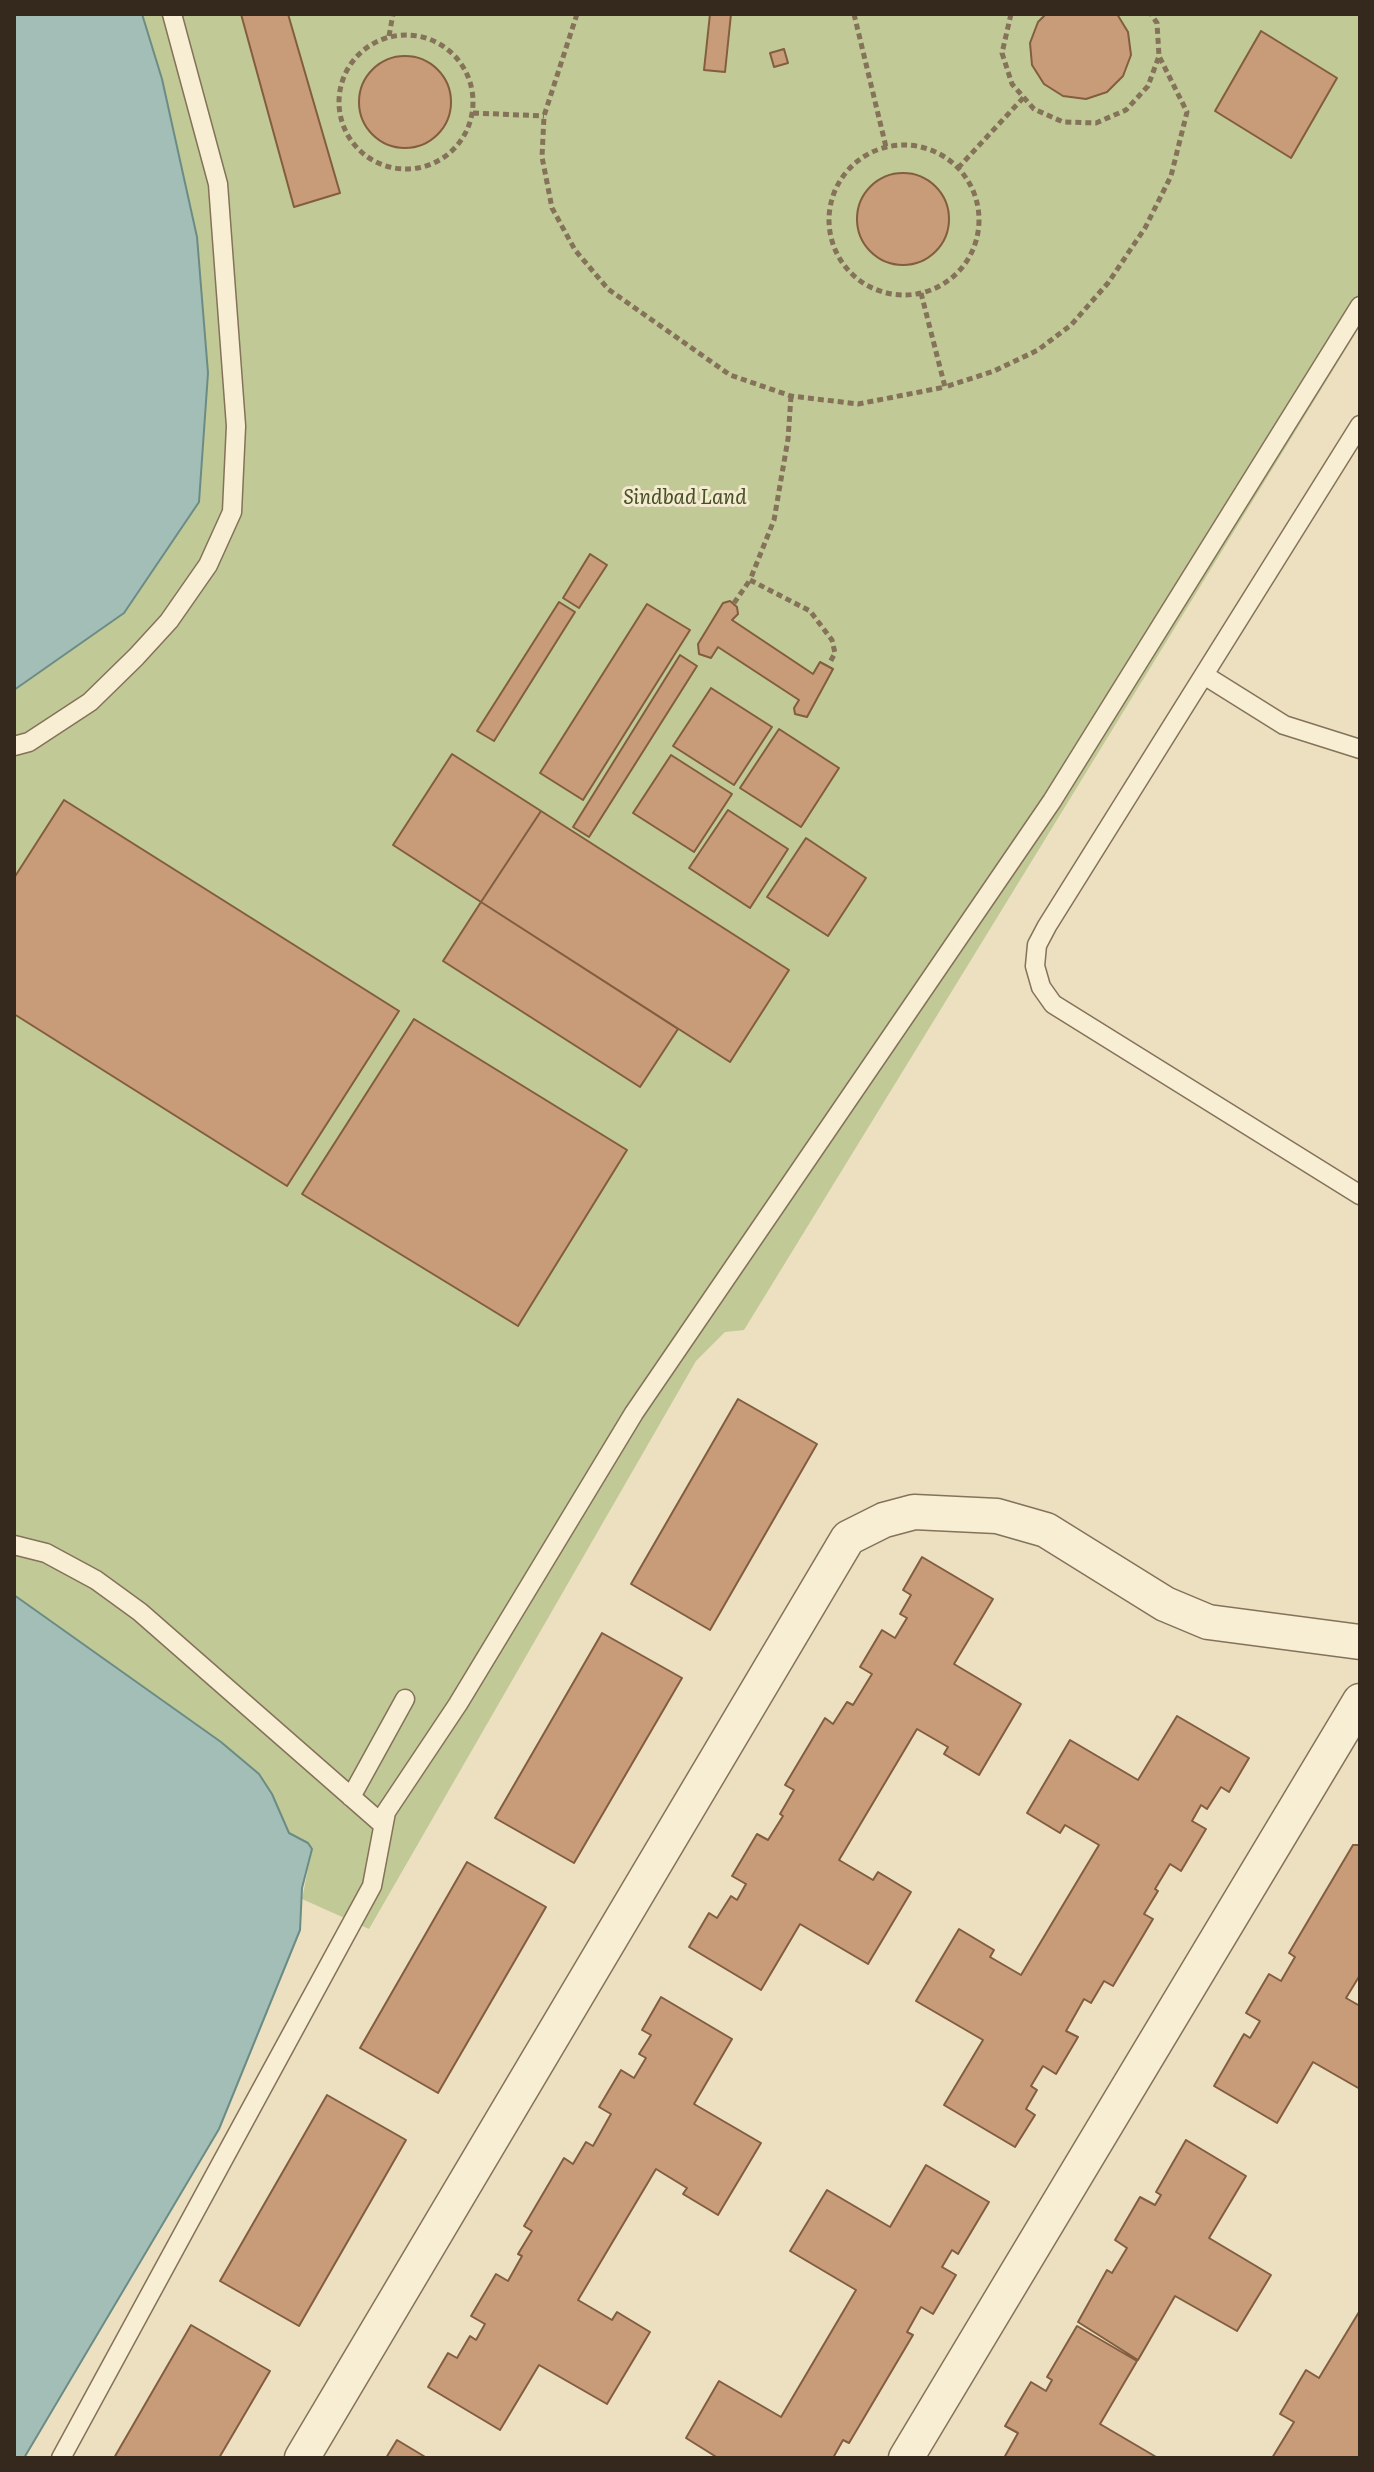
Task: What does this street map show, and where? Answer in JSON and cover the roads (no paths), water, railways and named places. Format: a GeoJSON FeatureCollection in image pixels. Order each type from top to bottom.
{"type":"FeatureCollection","features":[{"type":"Feature","properties":{"kind":"street"},"geometry":{"type":"LineString","coordinates":[[302,2458],[848,1538],[884,1520],[914,1512],[997,1516],[1046,1530],[1165,1604],[1208,1622],[1360,1642]]}},
{"type":"Feature","properties":{"kind":"street"},"geometry":{"type":"LineString","coordinates":[[906,2458],[1360,1701]]}},
{"type":"Feature","properties":{"kind":"lane"},"geometry":{"type":"LineString","coordinates":[[14,746],[29,742],[90,702],[136,657],[169,621],[208,565],[232,512],[236,426],[218,184],[172,14]]}},
{"type":"Feature","properties":{"kind":"lane"},"geometry":{"type":"LineString","coordinates":[[61,2458],[372,1886],[379,1862],[381,1823],[458,1704],[634,1413],[1052,801],[1360,306]]}},
{"type":"Feature","properties":{"kind":"lane"},"geometry":{"type":"LineString","coordinates":[[1360,425],[1042,935],[1035,966],[1041,987],[1053,1004],[1360,1195]]}},
{"type":"Feature","properties":{"kind":"lane"},"geometry":{"type":"LineString","coordinates":[[1204,675],[1284,725],[1360,749]]}},
{"type":"Feature","properties":{"kind":"lane"},"geometry":{"type":"LineString","coordinates":[[14,1545],[46,1553],[96,1580],[140,1612],[381,1823]]}},
{"type":"Feature","properties":{"kind":"lane"},"geometry":{"type":"LineString","coordinates":[[351,1797],[405,1699]]}},
{"type":"Feature","properties":{"kind":"water"},"geometry":{"type":"Polygon","coordinates":[[[14,14],[142,14],[162,79],[197,237],[208,373],[199,502],[124,613],[14,690],[14,14]]]}},
{"type":"Feature","properties":{"kind":"water"},"geometry":{"type":"Polygon","coordinates":[[[14,1595],[221,1742],[259,1774],[272,1794],[289,1833],[308,1843],[312,1849],[302,1888],[300,1930],[219,2129],[24,2458],[14,2458],[14,1595]]]}},
{"type":"Feature","properties":{"kind":"park label","name":"Sindbad Land"},"geometry":{"type":"Point","coordinates":[685,498]}}]}
